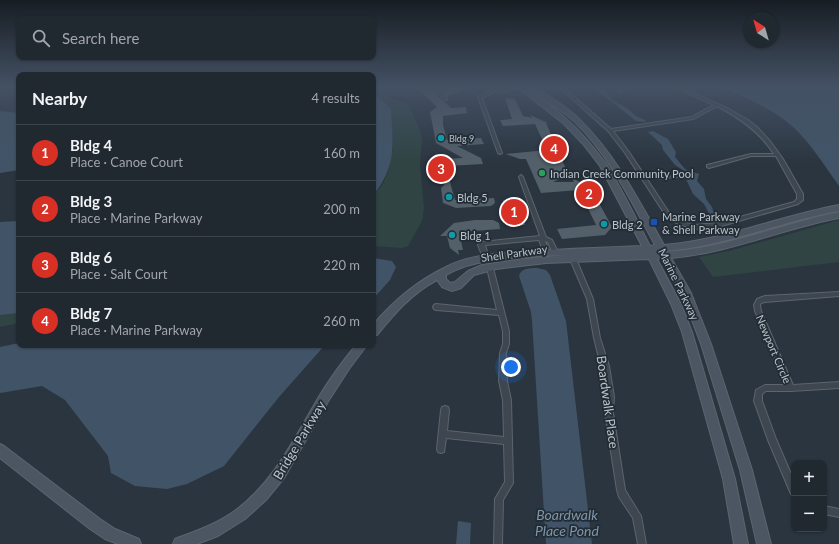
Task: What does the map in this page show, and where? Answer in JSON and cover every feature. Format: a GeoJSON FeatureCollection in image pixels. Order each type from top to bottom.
{"type":"FeatureCollection","features":[{"type":"Feature","properties":{"kind":"street"},"geometry":{"type":"LineString","coordinates":[[485,112],[500,153]]}},
{"type":"Feature","properties":{"kind":"street","name":"Marine Parkway"},"geometry":{"type":"LineString","coordinates":[[556,112],[589,145],[603,166],[676,304],[687,332],[729,479],[738,522],[740,544]]}},
{"type":"Feature","properties":{"kind":"street","name":"Marine Parkway"},"geometry":{"type":"LineString","coordinates":[[567,112],[577,120],[603,149],[664,251],[694,308],[752,490],[764,544]]}},
{"type":"Feature","properties":{"kind":"street"},"geometry":{"type":"LineString","coordinates":[[590,112],[610,130],[628,152],[668,215],[678,222],[690,227],[718,225],[799,201],[801,199],[776,155],[756,128],[732,112]]}},
{"type":"Feature","properties":{"kind":"street"},"geometry":{"type":"LineString","coordinates":[[610,130],[687,120],[702,112]]}},
{"type":"Feature","properties":{"kind":"street"},"geometry":{"type":"LineString","coordinates":[[709,166],[751,155],[776,155]]}},
{"type":"Feature","properties":{"kind":"street"},"geometry":{"type":"LineString","coordinates":[[521,177],[543,238],[551,252]]}},
{"type":"Feature","properties":{"kind":"street","name":"Shell Parkway"},"geometry":{"type":"LineString","coordinates":[[664,251],[722,238],[816,212],[839,208]]}},
{"type":"Feature","properties":{"kind":"street","name":"Shell Parkway"},"geometry":{"type":"LineString","coordinates":[[649,252],[551,252],[486,258],[451,268],[441,274],[440,279],[444,284],[454,287],[461,284],[472,272],[532,261],[723,247],[839,215]]}},
{"type":"Feature","properties":{"kind":"street"},"geometry":{"type":"LineString","coordinates":[[486,258],[481,246],[484,243],[543,238]]}},
{"type":"Feature","properties":{"kind":"street","name":"Boardwalk Place"},"geometry":{"type":"LineString","coordinates":[[573,259],[591,304],[609,393],[609,413],[621,490],[622,494],[637,516],[642,544]]}},
{"type":"Feature","properties":{"kind":"street"},"geometry":{"type":"LineString","coordinates":[[490,268],[507,339],[503,353],[503,381],[507,400],[509,483],[499,498],[498,544]]}},
{"type":"Feature","properties":{"kind":"street"},"geometry":{"type":"LineString","coordinates":[[376,329],[406,295],[417,286],[441,274]]}},
{"type":"Feature","properties":{"kind":"street","name":"Newport Circle"},"geometry":{"type":"LineString","coordinates":[[791,484],[772,440],[758,401],[758,396],[759,392],[764,388],[791,388],[758,311],[757,304],[765,299],[839,294]]}},
{"type":"Feature","properties":{"kind":"street"},"geometry":{"type":"LineString","coordinates":[[436,307],[502,313]]}},
{"type":"Feature","properties":{"kind":"street","name":"Bridge Parkway"},"geometry":{"type":"LineString","coordinates":[[180,544],[210,534],[228,524],[249,508],[262,495],[283,470],[333,384],[360,348]]}},
{"type":"Feature","properties":{"kind":"street"},"geometry":{"type":"LineString","coordinates":[[791,388],[839,385]]}},
{"type":"Feature","properties":{"kind":"street"},"geometry":{"type":"LineString","coordinates":[[442,449],[445,410]]}},
{"type":"Feature","properties":{"kind":"street"},"geometry":{"type":"LineString","coordinates":[[443,434],[508,441]]}},
{"type":"Feature","properties":{"kind":"street"},"geometry":{"type":"LineString","coordinates":[[0,450],[110,534],[134,544]]}},
{"type":"Feature","properties":{"kind":"street"},"geometry":{"type":"LineString","coordinates":[[827,511],[839,513]]}},
{"type":"Feature","properties":{"kind":"green space"},"geometry":{"type":"Polygon","coordinates":[[[391,112],[412,112],[422,139],[420,164],[424,208],[422,221],[408,246],[402,248],[376,246],[376,192],[382,185],[388,172],[393,149],[391,112]]]}},
{"type":"Feature","properties":{"kind":"green space"},"geometry":{"type":"Polygon","coordinates":[[[839,220],[839,262],[713,277],[699,257],[729,251],[839,220]]]}},
{"type":"Feature","properties":{"kind":"green space"},"geometry":{"type":"Polygon","coordinates":[[[16,312],[16,324],[0,327],[0,314],[16,312]]]}},
{"type":"Feature","properties":{"kind":"water"},"geometry":{"type":"Polygon","coordinates":[[[0,112],[16,113],[16,170],[0,173],[0,112]]]}},
{"type":"Feature","properties":{"kind":"water"},"geometry":{"type":"Polygon","coordinates":[[[376,112],[391,112],[393,145],[392,155],[390,165],[381,185],[376,192],[376,112]]]}},
{"type":"Feature","properties":{"kind":"water"},"geometry":{"type":"Polygon","coordinates":[[[625,112],[632,112],[646,122],[636,121],[625,112]]]}},
{"type":"Feature","properties":{"kind":"water"},"geometry":{"type":"Polygon","coordinates":[[[772,112],[839,112],[839,186],[808,143],[786,121],[772,112]]]}},
{"type":"Feature","properties":{"kind":"water"},"geometry":{"type":"Polygon","coordinates":[[[653,131],[668,139],[676,152],[675,157],[685,169],[699,174],[697,181],[704,189],[706,199],[712,207],[715,217],[711,217],[704,204],[693,194],[686,179],[680,178],[657,180],[654,177],[680,175],[686,172],[675,165],[663,150],[662,145],[648,132],[653,131]]]}},
{"type":"Feature","properties":{"kind":"water"},"geometry":{"type":"Polygon","coordinates":[[[16,221],[16,313],[0,315],[0,222],[16,221]]]}},
{"type":"Feature","properties":{"kind":"water"},"geometry":{"type":"Polygon","coordinates":[[[376,258],[392,261],[396,267],[390,280],[376,296],[376,258]]]}},
{"type":"Feature","properties":{"kind":"water","name":"Boardwalk Place Pond"},"geometry":{"type":"Polygon","coordinates":[[[528,268],[546,270],[550,275],[566,321],[592,544],[546,544],[532,321],[531,312],[519,276],[523,270],[528,268]]]}},
{"type":"Feature","properties":{"kind":"water"},"geometry":{"type":"Polygon","coordinates":[[[16,344],[16,348],[322,348],[279,397],[224,466],[187,484],[167,489],[135,486],[111,473],[108,456],[65,400],[42,386],[0,393],[0,347],[16,344]]]}},
{"type":"Feature","properties":{"kind":"water"},"geometry":{"type":"Polygon","coordinates":[[[458,521],[471,523],[470,544],[456,544],[458,521]]]}},
{"type":"Feature","properties":{"kind":"building"},"geometry":{"type":"Polygon","coordinates":[[[430,112],[467,112],[443,116],[443,125],[447,140],[481,138],[484,144],[457,146],[481,158],[483,164],[447,166],[455,200],[494,198],[495,203],[491,206],[456,208],[443,203],[441,188],[445,184],[438,180],[435,165],[443,159],[463,158],[436,143],[430,112]]]}},
{"type":"Feature","properties":{"kind":"building"},"geometry":{"type":"Polygon","coordinates":[[[510,112],[521,112],[523,116],[532,118],[530,115],[548,123],[546,123],[566,169],[572,173],[553,182],[574,182],[572,178],[591,188],[612,227],[605,235],[562,239],[557,229],[596,225],[579,190],[541,193],[526,159],[520,159],[506,154],[547,150],[535,124],[503,126],[500,120],[512,119],[510,112]]]}},
{"type":"Feature","properties":{"kind":"building"},"geometry":{"type":"Polygon","coordinates":[[[516,199],[525,221],[525,225],[511,226],[503,200],[516,199]]]}},
{"type":"Feature","properties":{"kind":"building","name":"Bldg 1"},"geometry":{"type":"Polygon","coordinates":[[[475,220],[493,220],[499,223],[500,229],[459,232],[463,250],[458,250],[459,255],[450,248],[447,236],[440,236],[454,223],[475,220]]]}},
{"type":"Feature","properties":{"kind":"place","name":"Bldg 9"},"geometry":{"type":"Point","coordinates":[441,138]}},
{"type":"Feature","properties":{"kind":"place","name":"Bldg 7"},"geometry":{"type":"Point","coordinates":[554,149]}},
{"type":"Feature","properties":{"kind":"place","name":"Bldg 6"},"geometry":{"type":"Point","coordinates":[441,169]}},
{"type":"Feature","properties":{"kind":"place","name":"Indian Creek Community Pool"},"geometry":{"type":"Point","coordinates":[542,173]}},
{"type":"Feature","properties":{"kind":"place","name":"Bldg 3"},"geometry":{"type":"Point","coordinates":[589,194]}},
{"type":"Feature","properties":{"kind":"place","name":"Bldg 5"},"geometry":{"type":"Point","coordinates":[449,197]}},
{"type":"Feature","properties":{"kind":"place","name":"Bldg 4"},"geometry":{"type":"Point","coordinates":[514,212]}},
{"type":"Feature","properties":{"kind":"place","name":"Marine Parkway & Shell Parkway"},"geometry":{"type":"Point","coordinates":[654,222]}},
{"type":"Feature","properties":{"kind":"place","name":"Bldg 2"},"geometry":{"type":"Point","coordinates":[604,224]}},
{"type":"Feature","properties":{"kind":"place","name":"Bldg 1"},"geometry":{"type":"Point","coordinates":[452,235]}}]}
